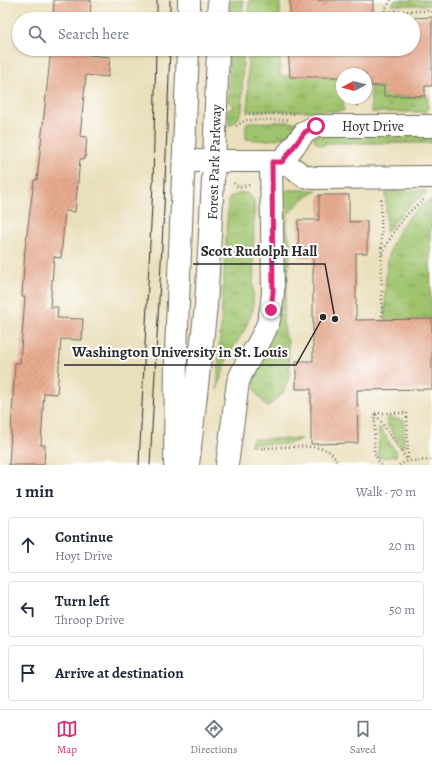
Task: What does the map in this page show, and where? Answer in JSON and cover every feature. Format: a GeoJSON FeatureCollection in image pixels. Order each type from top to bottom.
{"type":"FeatureCollection","features":[{"type":"Feature","properties":{"kind":"main road"},"geometry":{"type":"LineString","coordinates":[[189,0],[189,12]]}},
{"type":"Feature","properties":{"kind":"main road"},"geometry":{"type":"LineString","coordinates":[[218,12],[219,0]]}},
{"type":"Feature","properties":{"kind":"main road","name":"Forest Park Parkway"},"geometry":{"type":"LineString","coordinates":[[175,465],[176,353],[185,161],[188,56]]}},
{"type":"Feature","properties":{"kind":"main road","name":"Forest Park Parkway"},"geometry":{"type":"LineString","coordinates":[[188,465],[206,306],[214,162],[218,56]]}},
{"type":"Feature","properties":{"kind":"main road","name":"Hoyt Drive"},"geometry":{"type":"LineString","coordinates":[[277,162],[305,132],[316,126],[432,126]]}},
{"type":"Feature","properties":{"kind":"main road"},"geometry":{"type":"LineString","coordinates":[[185,161],[277,162],[304,176],[314,178],[430,187]]}},
{"type":"Feature","properties":{"kind":"main road"},"geometry":{"type":"LineString","coordinates":[[227,465],[238,382],[242,371],[262,337],[271,310],[273,292],[277,162]]}},
{"type":"Feature","properties":{"kind":"path"},"geometry":{"type":"LineString","coordinates":[[391,0],[384,11],[432,11]]}},
{"type":"Feature","properties":{"kind":"path"},"geometry":{"type":"LineString","coordinates":[[382,254],[393,231],[430,187]]}},
{"type":"Feature","properties":{"kind":"path"},"geometry":{"type":"LineString","coordinates":[[381,196],[382,321]]}},
{"type":"Feature","properties":{"kind":"path"},"geometry":{"type":"LineString","coordinates":[[375,413],[408,461]]}},
{"type":"Feature","properties":{"kind":"path"},"geometry":{"type":"LineString","coordinates":[[375,413],[407,413],[408,461]]}},
{"type":"Feature","properties":{"kind":"path"},"geometry":{"type":"LineString","coordinates":[[375,413],[374,453],[381,465]]}},
{"type":"Feature","properties":{"kind":"path"},"geometry":{"type":"LineString","coordinates":[[253,448],[304,447],[325,449],[332,454],[338,465]]}},
{"type":"Feature","properties":{"kind":"path"},"geometry":{"type":"LineString","coordinates":[[399,465],[408,461],[432,460]]}},
{"type":"Feature","properties":{"kind":"green space"},"geometry":{"type":"Polygon","coordinates":[[[231,0],[243,0],[243,12],[230,12],[231,0]]]}},
{"type":"Feature","properties":{"kind":"green space"},"geometry":{"type":"Polygon","coordinates":[[[249,0],[280,0],[280,12],[248,12],[249,0]]]}},
{"type":"Feature","properties":{"kind":"green space"},"geometry":{"type":"Polygon","coordinates":[[[395,0],[432,0],[432,5],[392,5],[395,0]]]}},
{"type":"Feature","properties":{"kind":"green space"},"geometry":{"type":"Polygon","coordinates":[[[229,56],[243,56],[242,110],[238,119],[230,126],[227,110],[234,107],[233,104],[228,102],[229,56]]]}},
{"type":"Feature","properties":{"kind":"green space"},"geometry":{"type":"Polygon","coordinates":[[[248,56],[280,56],[280,76],[336,77],[336,104],[344,104],[344,111],[248,111],[248,56]]]}},
{"type":"Feature","properties":{"kind":"green space"},"geometry":{"type":"Polygon","coordinates":[[[372,86],[384,86],[390,97],[428,96],[427,112],[371,112],[372,86]]]}},
{"type":"Feature","properties":{"kind":"green space"},"geometry":{"type":"Polygon","coordinates":[[[248,122],[299,122],[295,129],[283,137],[261,140],[246,139],[246,124],[248,122]]]}},
{"type":"Feature","properties":{"kind":"green space"},"geometry":{"type":"Polygon","coordinates":[[[432,131],[432,143],[325,143],[325,145],[320,145],[314,140],[314,135],[432,131]]]}},
{"type":"Feature","properties":{"kind":"green space"},"geometry":{"type":"Polygon","coordinates":[[[288,190],[318,190],[302,200],[287,215],[287,230],[291,245],[283,323],[288,343],[290,375],[283,393],[267,407],[256,392],[252,369],[280,196],[288,190]]]}},
{"type":"Feature","properties":{"kind":"green space"},"geometry":{"type":"Polygon","coordinates":[[[391,191],[425,191],[426,193],[402,212],[386,233],[386,193],[391,191]]]}},
{"type":"Feature","properties":{"kind":"green space"},"geometry":{"type":"Polygon","coordinates":[[[241,193],[246,193],[254,200],[253,310],[244,331],[229,354],[217,390],[228,205],[230,197],[241,193]]]}},
{"type":"Feature","properties":{"kind":"green space"},"geometry":{"type":"Polygon","coordinates":[[[432,199],[432,230],[430,230],[431,319],[385,320],[385,284],[390,251],[404,223],[416,210],[432,199]]]}},
{"type":"Feature","properties":{"kind":"green space"},"geometry":{"type":"Polygon","coordinates":[[[388,418],[404,420],[404,447],[401,447],[386,422],[388,418]]]}},
{"type":"Feature","properties":{"kind":"green space"},"geometry":{"type":"Polygon","coordinates":[[[379,427],[396,452],[396,456],[380,458],[378,456],[379,427]]]}},
{"type":"Feature","properties":{"kind":"green space"},"geometry":{"type":"Polygon","coordinates":[[[253,439],[301,439],[289,444],[253,444],[251,443],[253,439]]]}},
{"type":"Feature","properties":{"kind":"building"},"geometry":{"type":"Polygon","coordinates":[[[54,0],[91,0],[90,12],[53,12],[54,0]]]}},
{"type":"Feature","properties":{"kind":"building"},"geometry":{"type":"Polygon","coordinates":[[[290,0],[373,0],[373,12],[290,12],[290,0]]]}},
{"type":"Feature","properties":{"kind":"building"},"geometry":{"type":"Polygon","coordinates":[[[432,17],[432,86],[425,86],[425,96],[384,96],[384,86],[372,86],[372,68],[336,68],[336,77],[290,77],[288,56],[420,56],[420,18],[432,17]]]}},
{"type":"Feature","properties":{"kind":"building"},"geometry":{"type":"Polygon","coordinates":[[[50,56],[110,57],[108,77],[86,75],[80,136],[87,137],[85,159],[80,159],[75,212],[65,211],[61,258],[54,257],[50,307],[58,307],[57,318],[83,319],[82,340],[61,339],[57,394],[44,393],[41,445],[45,445],[44,465],[9,465],[15,363],[20,363],[25,297],[22,297],[25,249],[34,180],[37,180],[50,56]]]}},
{"type":"Feature","properties":{"kind":"building"},"geometry":{"type":"Polygon","coordinates":[[[319,195],[349,195],[349,222],[367,221],[367,253],[356,253],[356,320],[432,319],[432,389],[357,390],[358,443],[311,444],[311,389],[296,389],[296,361],[313,361],[313,257],[299,257],[298,220],[319,220],[319,195]]]}},
{"type":"Feature","properties":{"kind":"tram line"},"geometry":{"type":"LineString","coordinates":[[157,0],[157,12]]}},
{"type":"Feature","properties":{"kind":"tram line"},"geometry":{"type":"LineString","coordinates":[[170,0],[170,12]]}},
{"type":"Feature","properties":{"kind":"tram line"},"geometry":{"type":"LineString","coordinates":[[139,465],[153,184],[156,56]]}},
{"type":"Feature","properties":{"kind":"tram line"},"geometry":{"type":"LineString","coordinates":[[150,465],[164,208],[170,56]]}},
{"type":"Feature","properties":{"kind":"place","name":"Washington University in St. Louis"},"geometry":{"type":"Point","coordinates":[323,317]}},
{"type":"Feature","properties":{"kind":"place","name":"Scott Rudolph Hall"},"geometry":{"type":"Point","coordinates":[335,319]}},
{"type":"Feature","properties":{"kind":"route"},"geometry":{"type":"LineString","coordinates":[[271,310],[273,292],[272,162],[282,162],[305,132],[316,126]]}}]}
